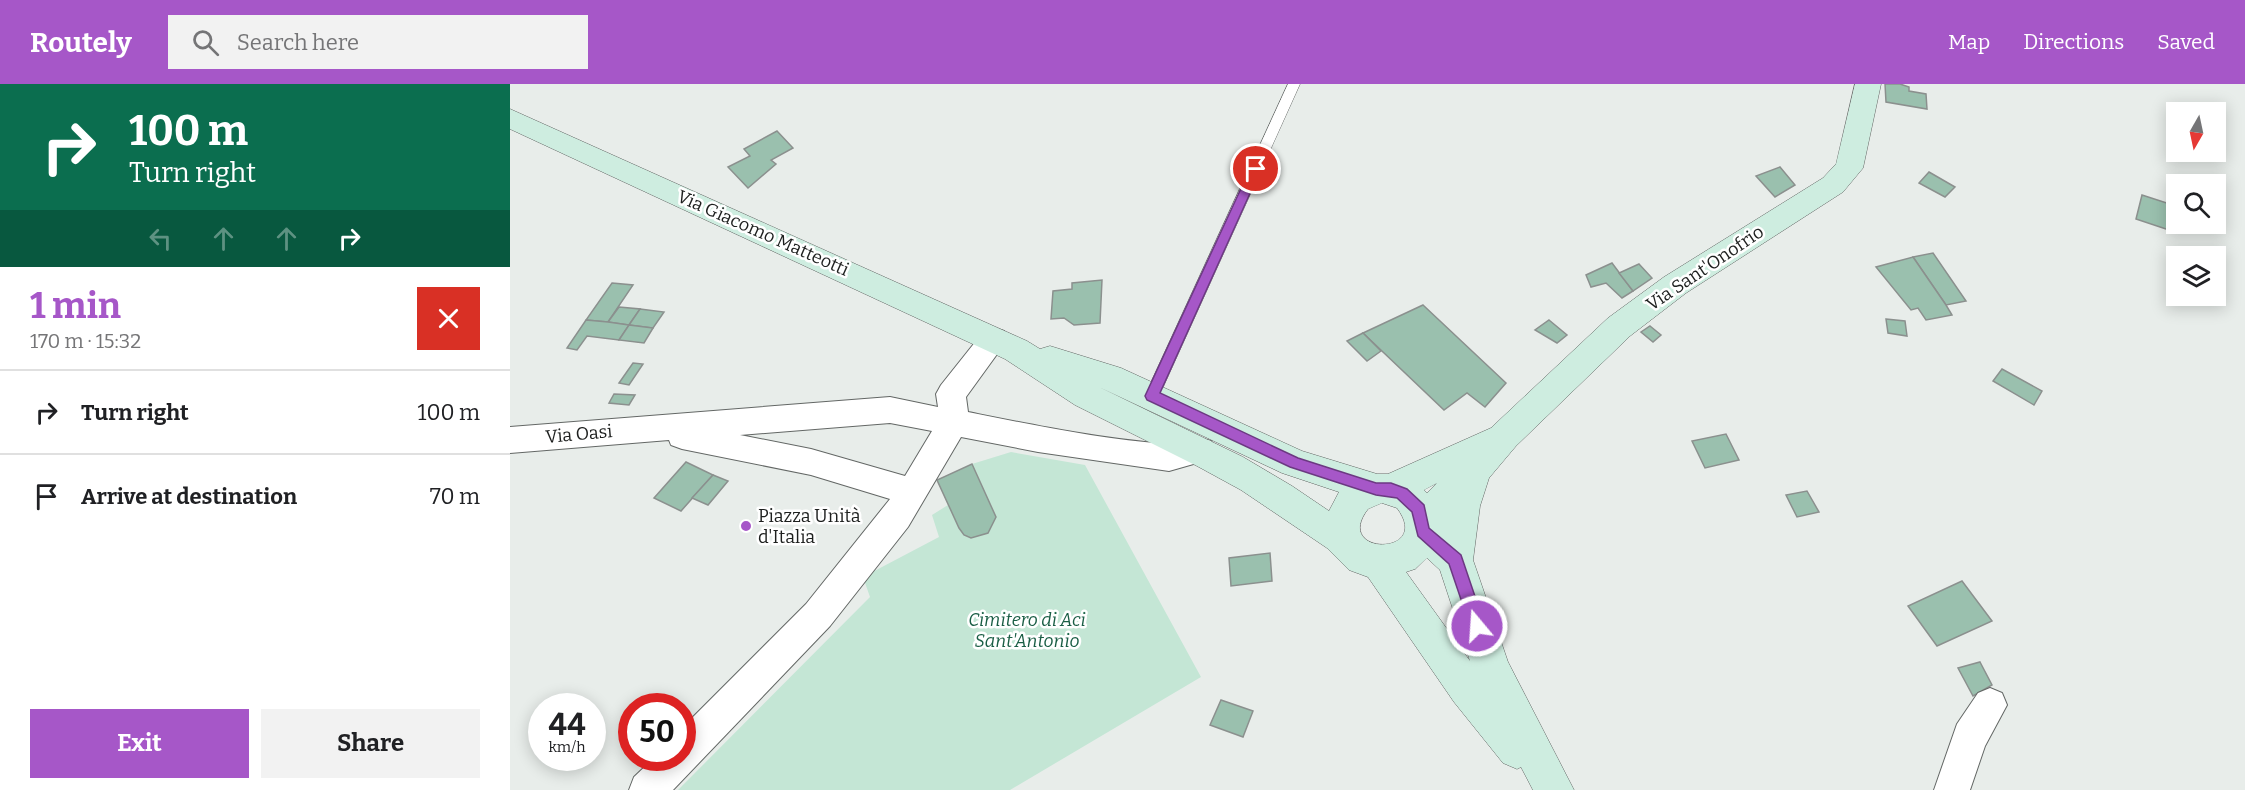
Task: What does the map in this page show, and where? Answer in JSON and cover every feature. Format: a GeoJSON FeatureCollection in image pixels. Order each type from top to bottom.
{"type":"FeatureCollection","features":[{"type":"Feature","properties":{"kind":"main road","name":"Via Sant'Onofrio"},"geometry":{"type":"LineString","coordinates":[[1504,436],[1619,327],[1656,299],[1833,185],[1849,168],[1856,145],[1863,88]]}},
{"type":"Feature","properties":{"kind":"main road","name":"Via Giacomo Matteotti"},"geometry":{"type":"LineString","coordinates":[[510,118],[1005,344]]}},
{"type":"Feature","properties":{"kind":"main road"},"geometry":{"type":"LineString","coordinates":[[1005,344],[1110,377],[1294,463],[1402,493],[1419,509],[1423,525],[1419,541],[1408,555],[1392,562],[1379,563],[1360,557],[1345,542],[1273,492],[1200,450],[1094,400],[1005,344]]}},
{"type":"Feature","properties":{"kind":"main road"},"geometry":{"type":"LineString","coordinates":[[1423,525],[1504,436]]}},
{"type":"Feature","properties":{"kind":"main road"},"geometry":{"type":"LineString","coordinates":[[1345,542],[1341,530],[1342,518],[1354,498],[1364,492],[1384,489],[1504,436]]}},
{"type":"Feature","properties":{"kind":"main road"},"geometry":{"type":"LineString","coordinates":[[1455,560],[1463,506],[1474,471]]}},
{"type":"Feature","properties":{"kind":"main road"},"geometry":{"type":"LineString","coordinates":[[1423,525],[1455,560],[1492,670],[1553,790]]}},
{"type":"Feature","properties":{"kind":"main road"},"geometry":{"type":"LineString","coordinates":[[1379,563],[1467,689],[1553,790]]}},
{"type":"Feature","properties":{"kind":"street"},"geometry":{"type":"LineString","coordinates":[[696,740],[818,615],[897,517],[954,422],[951,394],[1005,344]]}},
{"type":"Feature","properties":{"kind":"street","name":"Via Oasi"},"geometry":{"type":"LineString","coordinates":[[510,440],[890,410],[1038,439],[1169,458],[1200,450]]}},
{"type":"Feature","properties":{"kind":"street"},"geometry":{"type":"LineString","coordinates":[[647,428],[811,462],[912,492]]}},
{"type":"Feature","properties":{"kind":"street"},"geometry":{"type":"LineString","coordinates":[[1952,790],[1970,737],[1989,705]]}},
{"type":"Feature","properties":{"kind":"street"},"geometry":{"type":"LineString","coordinates":[[647,790],[666,771]]}},
{"type":"Feature","properties":{"kind":"lane"},"geometry":{"type":"LineString","coordinates":[[1152,396],[1294,84]]}},
{"type":"Feature","properties":{"kind":"green space","name":"Cimitero di Aci Sant'Antonio"},"geometry":{"type":"Polygon","coordinates":[[[1011,452],[1085,465],[1201,677],[1010,790],[678,790],[870,597],[863,577],[939,537],[932,515],[948,505],[937,480],[972,464],[1011,452]]]}},
{"type":"Feature","properties":{"kind":"building"},"geometry":{"type":"Polygon","coordinates":[[[1885,84],[1900,84],[1909,87],[1909,91],[1926,94],[1927,109],[1886,102],[1885,84]]]}},
{"type":"Feature","properties":{"kind":"building"},"geometry":{"type":"Polygon","coordinates":[[[777,131],[793,148],[771,160],[776,164],[748,188],[728,167],[750,156],[744,149],[777,131]]]}},
{"type":"Feature","properties":{"kind":"building"},"geometry":{"type":"Polygon","coordinates":[[[1780,167],[1795,185],[1775,197],[1756,176],[1780,167]]]}},
{"type":"Feature","properties":{"kind":"building"},"geometry":{"type":"Polygon","coordinates":[[[1929,172],[1955,187],[1945,197],[1919,183],[1929,172]]]}},
{"type":"Feature","properties":{"kind":"building"},"geometry":{"type":"Polygon","coordinates":[[[2142,195],[2166,203],[2166,229],[2136,219],[2142,195]]]}},
{"type":"Feature","properties":{"kind":"building"},"geometry":{"type":"Polygon","coordinates":[[[1933,253],[1966,301],[1946,305],[1913,257],[1933,253]]]}},
{"type":"Feature","properties":{"kind":"building"},"geometry":{"type":"Polygon","coordinates":[[[1913,257],[1952,315],[1926,320],[1918,308],[1911,310],[1876,267],[1913,257]]]}},
{"type":"Feature","properties":{"kind":"building"},"geometry":{"type":"Polygon","coordinates":[[[1612,263],[1633,291],[1622,298],[1606,283],[1591,287],[1586,275],[1612,263]]]}},
{"type":"Feature","properties":{"kind":"building"},"geometry":{"type":"Polygon","coordinates":[[[1639,264],[1652,278],[1633,291],[1619,273],[1639,264]]]}},
{"type":"Feature","properties":{"kind":"building"},"geometry":{"type":"Polygon","coordinates":[[[1102,280],[1100,323],[1074,325],[1064,318],[1051,319],[1053,291],[1072,289],[1072,283],[1102,280]]]}},
{"type":"Feature","properties":{"kind":"building"},"geometry":{"type":"Polygon","coordinates":[[[612,283],[633,285],[608,322],[586,320],[612,283]]]}},
{"type":"Feature","properties":{"kind":"building"},"geometry":{"type":"Polygon","coordinates":[[[1423,305],[1506,383],[1485,407],[1467,393],[1444,410],[1363,333],[1423,305]]]}},
{"type":"Feature","properties":{"kind":"building"},"geometry":{"type":"Polygon","coordinates":[[[619,307],[640,309],[629,325],[608,322],[619,307]]]}},
{"type":"Feature","properties":{"kind":"building"},"geometry":{"type":"Polygon","coordinates":[[[640,309],[664,312],[653,328],[629,325],[640,309]]]}},
{"type":"Feature","properties":{"kind":"building"},"geometry":{"type":"Polygon","coordinates":[[[1886,319],[1905,321],[1907,336],[1888,333],[1886,319]]]}},
{"type":"Feature","properties":{"kind":"building"},"geometry":{"type":"Polygon","coordinates":[[[586,320],[629,325],[619,340],[587,336],[577,350],[567,348],[586,320]]]}},
{"type":"Feature","properties":{"kind":"building"},"geometry":{"type":"Polygon","coordinates":[[[1549,320],[1567,335],[1557,343],[1535,330],[1549,320]]]}},
{"type":"Feature","properties":{"kind":"building"},"geometry":{"type":"Polygon","coordinates":[[[629,325],[653,328],[644,343],[619,340],[629,325]]]}},
{"type":"Feature","properties":{"kind":"building"},"geometry":{"type":"Polygon","coordinates":[[[1650,326],[1661,335],[1653,342],[1641,332],[1650,326]]]}},
{"type":"Feature","properties":{"kind":"building"},"geometry":{"type":"Polygon","coordinates":[[[1363,333],[1381,351],[1367,361],[1347,341],[1363,333]]]}},
{"type":"Feature","properties":{"kind":"building"},"geometry":{"type":"Polygon","coordinates":[[[633,363],[643,364],[629,385],[619,383],[633,363]]]}},
{"type":"Feature","properties":{"kind":"building"},"geometry":{"type":"Polygon","coordinates":[[[2002,369],[2042,391],[2034,405],[1993,381],[2002,369]]]}},
{"type":"Feature","properties":{"kind":"building"},"geometry":{"type":"Polygon","coordinates":[[[614,394],[635,395],[629,405],[609,403],[614,394]]]}},
{"type":"Feature","properties":{"kind":"building"},"geometry":{"type":"Polygon","coordinates":[[[1726,434],[1739,460],[1705,468],[1692,441],[1726,434]]]}},
{"type":"Feature","properties":{"kind":"building"},"geometry":{"type":"Polygon","coordinates":[[[686,462],[713,475],[681,511],[654,498],[686,462]]]}},
{"type":"Feature","properties":{"kind":"building"},"geometry":{"type":"Polygon","coordinates":[[[972,464],[996,517],[988,533],[971,538],[964,535],[959,528],[937,480],[972,464]]]}},
{"type":"Feature","properties":{"kind":"building"},"geometry":{"type":"Polygon","coordinates":[[[713,475],[728,481],[708,505],[692,498],[713,475]]]}},
{"type":"Feature","properties":{"kind":"building"},"geometry":{"type":"Polygon","coordinates":[[[1807,491],[1819,512],[1797,517],[1786,495],[1807,491]]]}},
{"type":"Feature","properties":{"kind":"building"},"geometry":{"type":"Polygon","coordinates":[[[1270,553],[1272,581],[1231,586],[1229,558],[1270,553]]]}},
{"type":"Feature","properties":{"kind":"building"},"geometry":{"type":"Polygon","coordinates":[[[1962,581],[1992,621],[1937,646],[1908,606],[1962,581]]]}},
{"type":"Feature","properties":{"kind":"building"},"geometry":{"type":"Polygon","coordinates":[[[1980,662],[1992,685],[1973,696],[1958,668],[1980,662]]]}},
{"type":"Feature","properties":{"kind":"building"},"geometry":{"type":"Polygon","coordinates":[[[1221,700],[1253,711],[1243,737],[1210,725],[1221,700]]]}},
{"type":"Feature","properties":{"kind":"place","name":"Piazza Unità d'Italia"},"geometry":{"type":"Point","coordinates":[746,526]}},
{"type":"Feature","properties":{"kind":"route"},"geometry":{"type":"LineString","coordinates":[[1256,169],[1152,396],[1294,463],[1376,489],[1391,489],[1412,500],[1419,509],[1423,531],[1455,560],[1477,626]]}}]}
